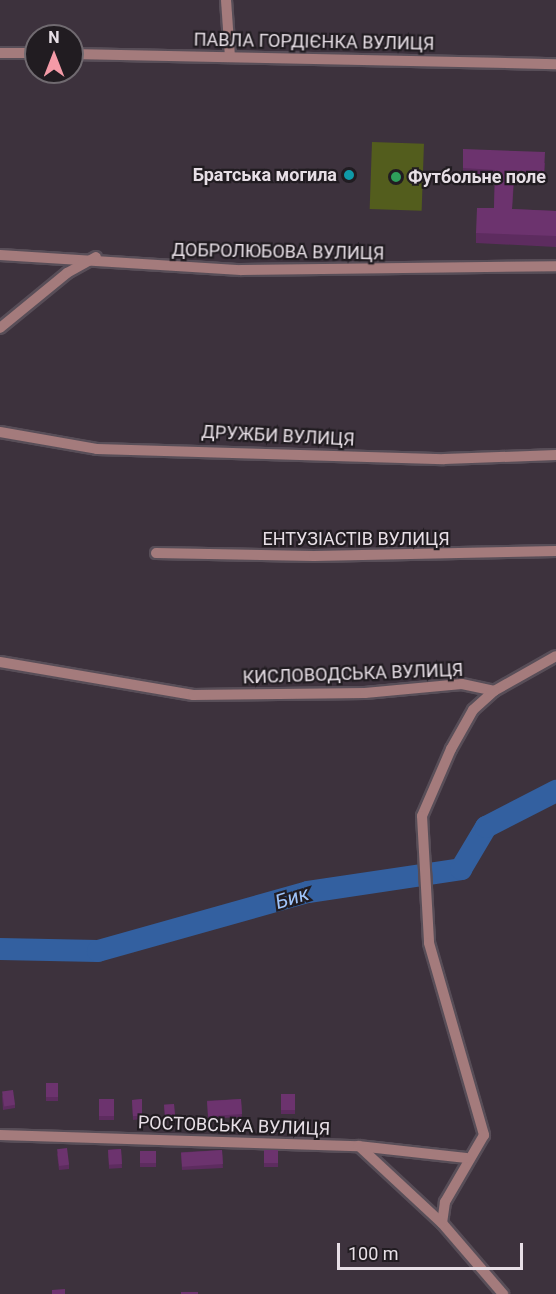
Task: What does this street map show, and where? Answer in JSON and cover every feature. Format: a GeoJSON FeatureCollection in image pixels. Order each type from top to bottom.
{"type":"FeatureCollection","features":[{"type":"Feature","properties":{"kind":"street"},"geometry":{"type":"LineString","coordinates":[[225,0],[230,57]]}},
{"type":"Feature","properties":{"kind":"street"},"geometry":{"type":"LineString","coordinates":[[0,53],[24,53]]}},
{"type":"Feature","properties":{"kind":"street","name":"ПАВЛА ГОРДІЄНКА ВУЛИЦЯ"},"geometry":{"type":"LineString","coordinates":[[84,54],[556,64]]}},
{"type":"Feature","properties":{"kind":"street","name":"ДОБРОЛЮБОВА ВУЛИЦЯ"},"geometry":{"type":"LineString","coordinates":[[0,255],[97,257],[241,270],[556,266]]}},
{"type":"Feature","properties":{"kind":"street"},"geometry":{"type":"LineString","coordinates":[[0,328],[68,273],[97,257]]}},
{"type":"Feature","properties":{"kind":"street","name":"ДРУЖБИ ВУЛИЦЯ"},"geometry":{"type":"LineString","coordinates":[[0,432],[97,449],[433,459],[556,455]]}},
{"type":"Feature","properties":{"kind":"street","name":"ЕНТУЗІАСТІВ ВУЛИЦЯ"},"geometry":{"type":"LineString","coordinates":[[156,553],[314,556],[556,551]]}},
{"type":"Feature","properties":{"kind":"street"},"geometry":{"type":"LineString","coordinates":[[442,1223],[445,1202],[466,1158],[483,1135],[424,909],[422,816],[451,749],[474,710],[494,691],[556,656]]}},
{"type":"Feature","properties":{"kind":"street","name":"КИСЛОВОДСЬКА ВУЛИЦЯ"},"geometry":{"type":"LineString","coordinates":[[0,662],[193,694],[365,693],[462,684],[494,691]]}},
{"type":"Feature","properties":{"kind":"street","name":"РОСТОВСЬКА ВУЛИЦЯ"},"geometry":{"type":"LineString","coordinates":[[0,1135],[358,1146],[466,1158]]}},
{"type":"Feature","properties":{"kind":"street"},"geometry":{"type":"LineString","coordinates":[[358,1146],[442,1223],[503,1294]]}},
{"type":"Feature","properties":{"kind":"green space","name":"Футбольне поле"},"geometry":{"type":"Polygon","coordinates":[[[372,142],[424,144],[422,211],[370,209],[372,142]]]}},
{"type":"Feature","properties":{"kind":"building"},"geometry":{"type":"Polygon","coordinates":[[[463,149],[545,152],[544,172],[514,171],[512,209],[556,211],[556,236],[476,233],[477,208],[494,208],[495,170],[463,168],[463,149]]]}},
{"type":"Feature","properties":{"kind":"building"},"geometry":{"type":"Polygon","coordinates":[[[46,1083],[58,1083],[58,1097],[46,1097],[46,1083]]]}},
{"type":"Feature","properties":{"kind":"building"},"geometry":{"type":"Polygon","coordinates":[[[13,1090],[15,1105],[4,1106],[2,1092],[13,1090]]]}},
{"type":"Feature","properties":{"kind":"building"},"geometry":{"type":"Polygon","coordinates":[[[281,1094],[295,1094],[295,1110],[281,1110],[281,1094]]]}},
{"type":"Feature","properties":{"kind":"building"},"geometry":{"type":"Polygon","coordinates":[[[99,1099],[114,1099],[114,1116],[99,1116],[99,1099]]]}},
{"type":"Feature","properties":{"kind":"building"},"geometry":{"type":"Polygon","coordinates":[[[142,1099],[142,1116],[133,1116],[132,1100],[142,1099]]]}},
{"type":"Feature","properties":{"kind":"building"},"geometry":{"type":"Polygon","coordinates":[[[241,1099],[242,1114],[208,1116],[207,1101],[241,1099]]]}},
{"type":"Feature","properties":{"kind":"building"},"geometry":{"type":"Polygon","coordinates":[[[174,1104],[175,1116],[165,1117],[164,1105],[174,1104]]]}},
{"type":"Feature","properties":{"kind":"building"},"geometry":{"type":"Polygon","coordinates":[[[67,1148],[69,1165],[59,1166],[57,1149],[67,1148]]]}},
{"type":"Feature","properties":{"kind":"building"},"geometry":{"type":"Polygon","coordinates":[[[121,1149],[122,1164],[109,1165],[108,1150],[121,1149]]]}},
{"type":"Feature","properties":{"kind":"building"},"geometry":{"type":"Polygon","coordinates":[[[222,1150],[223,1164],[182,1167],[181,1153],[222,1150]]]}},
{"type":"Feature","properties":{"kind":"building"},"geometry":{"type":"Polygon","coordinates":[[[264,1150],[278,1150],[278,1163],[264,1163],[264,1150]]]}},
{"type":"Feature","properties":{"kind":"building"},"geometry":{"type":"Polygon","coordinates":[[[140,1151],[156,1151],[156,1163],[140,1163],[140,1151]]]}},
{"type":"Feature","properties":{"kind":"building"},"geometry":{"type":"Polygon","coordinates":[[[65,1289],[65,1294],[52,1294],[52,1290],[65,1289]]]}},
{"type":"Feature","properties":{"kind":"building"},"geometry":{"type":"Polygon","coordinates":[[[181,1292],[198,1292],[198,1294],[181,1294],[181,1292]]]}},
{"type":"Feature","properties":{"kind":"waterway","name":"Бик"},"geometry":{"type":"LineString","coordinates":[[0,949],[98,951],[308,892],[461,869],[486,827],[556,791]]}},
{"type":"Feature","properties":{"kind":"place","name":"Братська могила"},"geometry":{"type":"Point","coordinates":[349,175]}},
{"type":"Feature","properties":{"kind":"place","name":"Футбольне поле"},"geometry":{"type":"Point","coordinates":[396,177]}}]}
